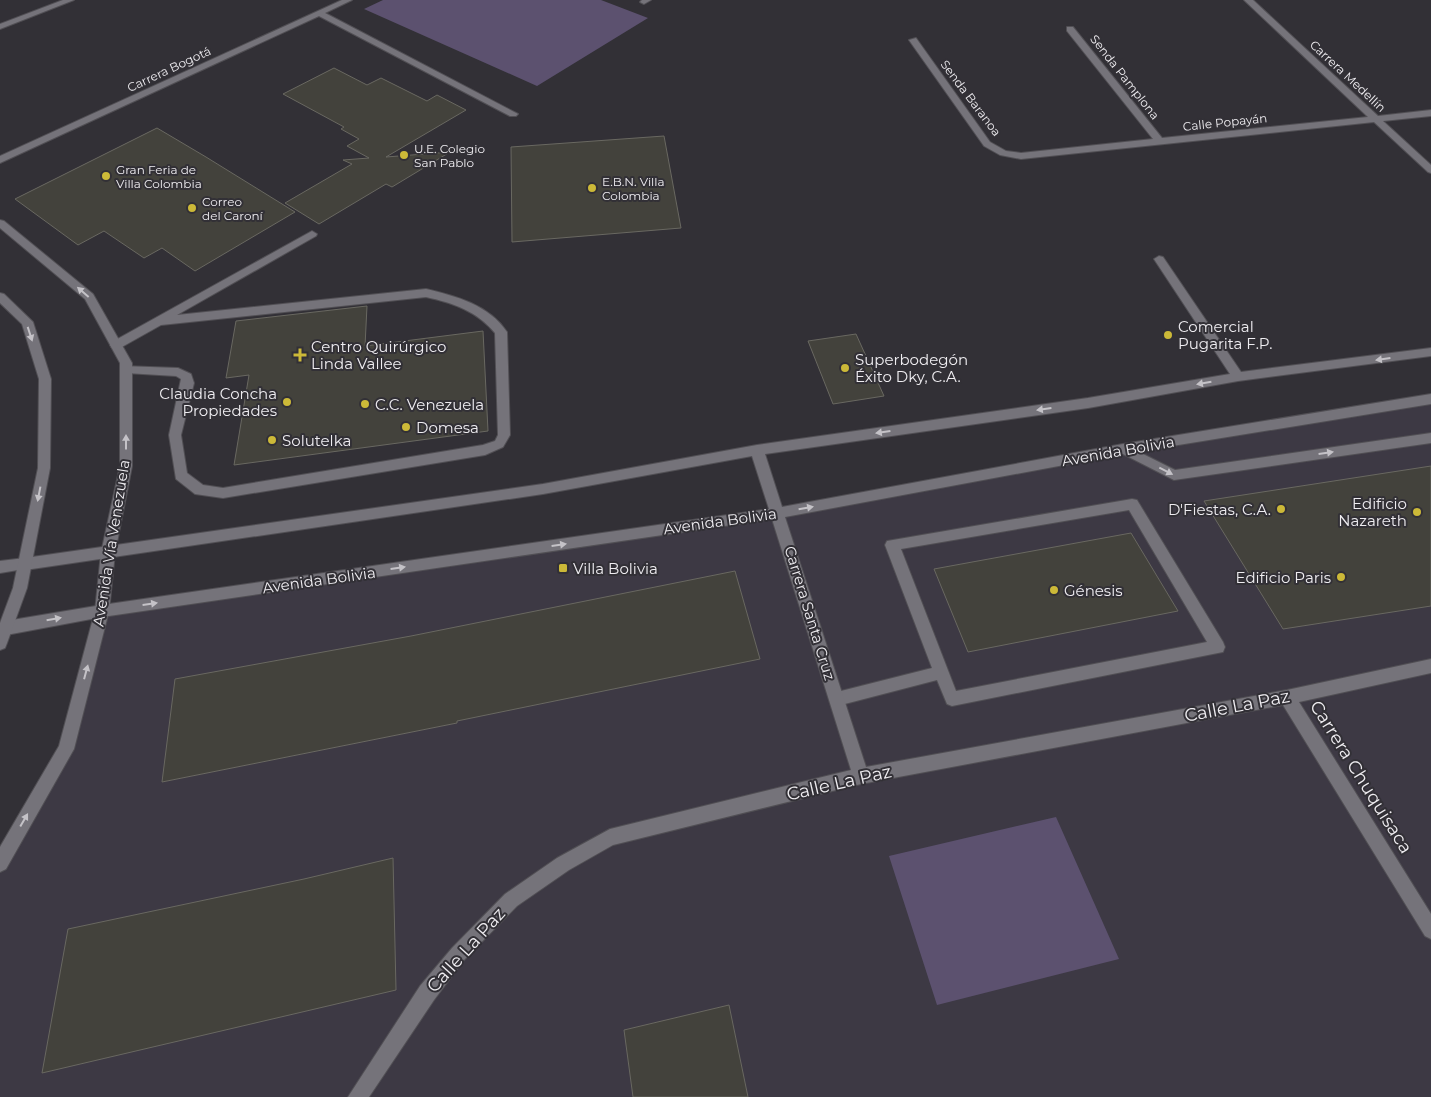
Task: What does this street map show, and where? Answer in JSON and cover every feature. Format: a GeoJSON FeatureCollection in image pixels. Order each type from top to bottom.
{"type":"FeatureCollection","features":[{"type":"Feature","properties":{"kind":"street"},"geometry":{"type":"LineString","coordinates":[[0,27],[70,0]]}},
{"type":"Feature","properties":{"kind":"street","name":"Carrera Bogotá"},"geometry":{"type":"LineString","coordinates":[[0,160],[348,0]]}},
{"type":"Feature","properties":{"kind":"street","name":"Carrera Medellín"},"geometry":{"type":"LineString","coordinates":[[1248,0],[1431,170]]}},
{"type":"Feature","properties":{"kind":"street"},"geometry":{"type":"LineString","coordinates":[[320,14],[513,114]]}},
{"type":"Feature","properties":{"kind":"street","name":"Senda Pamplona"},"geometry":{"type":"LineString","coordinates":[[1070,28],[1160,142]]}},
{"type":"Feature","properties":{"kind":"street","name":"Senda Baranoa"},"geometry":{"type":"LineString","coordinates":[[912,40],[987,144],[1003,153],[1021,156]]}},
{"type":"Feature","properties":{"kind":"street","name":"Calle Popayán"},"geometry":{"type":"LineString","coordinates":[[1021,156],[1431,113]]}},
{"type":"Feature","properties":{"kind":"street","name":"Avenida Vía Venezuela"},"geometry":{"type":"LineString","coordinates":[[0,223],[89,297],[126,364],[126,466],[108,553],[102,611],[66,749],[0,863]]}},
{"type":"Feature","properties":{"kind":"street"},"geometry":{"type":"LineString","coordinates":[[116,346],[312,234]]}},
{"type":"Feature","properties":{"kind":"street"},"geometry":{"type":"LineString","coordinates":[[1159,259],[1238,377]]}},
{"type":"Feature","properties":{"kind":"street"},"geometry":{"type":"LineString","coordinates":[[126,368],[178,372],[187,377],[188,383],[175,434],[180,475],[200,490],[222,493],[485,450],[499,444],[504,436],[501,332],[484,313],[445,297],[426,293],[161,321]]}},
{"type":"Feature","properties":{"kind":"street"},"geometry":{"type":"LineString","coordinates":[[0,297],[27,322],[45,379],[44,468],[20,588],[0,643]]}},
{"type":"Feature","properties":{"kind":"street"},"geometry":{"type":"LineString","coordinates":[[0,567],[543,489],[757,450],[1088,403],[1238,377],[1431,352]]}},
{"type":"Feature","properties":{"kind":"street","name":"Avenida Bolivia"},"geometry":{"type":"LineString","coordinates":[[6,628],[102,611],[779,513],[1123,449],[1429,401]]}},
{"type":"Feature","properties":{"kind":"street"},"geometry":{"type":"LineString","coordinates":[[1123,449],[1174,475],[1431,438]]}},
{"type":"Feature","properties":{"kind":"street","name":"Carrera Santa Cruz"},"geometry":{"type":"LineString","coordinates":[[757,450],[779,513],[861,776]]}},
{"type":"Feature","properties":{"kind":"street"},"geometry":{"type":"LineString","coordinates":[[1132,504],[1218,647],[952,699],[942,672],[892,545],[1132,504]]}},
{"type":"Feature","properties":{"kind":"street","name":"Calle La Paz"},"geometry":{"type":"LineString","coordinates":[[358,1097],[427,993],[458,954],[511,900],[563,864],[610,837],[861,776],[1287,697],[1431,666]]}},
{"type":"Feature","properties":{"kind":"street"},"geometry":{"type":"LineString","coordinates":[[836,699],[942,672]]}},
{"type":"Feature","properties":{"kind":"street","name":"Carrera Chuquisaca"},"geometry":{"type":"LineString","coordinates":[[1287,697],[1431,930]]}},
{"type":"Feature","properties":{"kind":"shaded area"},"geometry":{"type":"Polygon","coordinates":[[[383,0],[601,0],[648,18],[537,86],[364,9],[383,0]]]}},
{"type":"Feature","properties":{"kind":"shaded area"},"geometry":{"type":"Polygon","coordinates":[[[1431,399],[1431,1097],[0,1097],[0,863],[66,749],[102,611],[779,513],[1431,399]]]}},
{"type":"Feature","properties":{"kind":"shaded area"},"geometry":{"type":"Polygon","coordinates":[[[1056,817],[1119,959],[937,1005],[889,856],[1056,817]]]}},
{"type":"Feature","properties":{"kind":"building"},"geometry":{"type":"Polygon","coordinates":[[[334,68],[367,85],[381,78],[427,101],[437,95],[466,110],[386,157],[450,152],[392,187],[386,184],[319,224],[285,203],[352,164],[343,160],[369,158],[347,146],[359,139],[341,129],[344,127],[283,94],[334,68]]]}},
{"type":"Feature","properties":{"kind":"building"},"geometry":{"type":"Polygon","coordinates":[[[157,128],[295,212],[195,271],[162,248],[144,258],[104,231],[78,245],[15,199],[157,128]]]}},
{"type":"Feature","properties":{"kind":"building","name":"E.B.N. Villa Colombia"},"geometry":{"type":"Polygon","coordinates":[[[664,136],[681,228],[512,242],[511,147],[664,136]]]}},
{"type":"Feature","properties":{"kind":"building","name":"C.C. Venezuela"},"geometry":{"type":"Polygon","coordinates":[[[367,306],[365,346],[483,331],[488,431],[234,465],[249,375],[226,378],[236,321],[367,306]]]}},
{"type":"Feature","properties":{"kind":"building","name":"Superbodegón Éxito Dky, C.A."},"geometry":{"type":"Polygon","coordinates":[[[856,334],[884,396],[833,404],[808,341],[856,334]]]}},
{"type":"Feature","properties":{"kind":"building","name":"Edificio Paris"},"geometry":{"type":"Polygon","coordinates":[[[1431,466],[1431,606],[1283,629],[1204,501],[1431,466]]]}},
{"type":"Feature","properties":{"kind":"building","name":"Génesis"},"geometry":{"type":"Polygon","coordinates":[[[1131,533],[1178,611],[968,652],[934,569],[1131,533]]]}},
{"type":"Feature","properties":{"kind":"building"},"geometry":{"type":"Polygon","coordinates":[[[735,571],[760,659],[457,721],[457,723],[162,782],[175,679],[411,636],[735,571]]]}},
{"type":"Feature","properties":{"kind":"building"},"geometry":{"type":"Polygon","coordinates":[[[393,858],[396,990],[42,1073],[68,929],[304,879],[393,858]]]}},
{"type":"Feature","properties":{"kind":"building"},"geometry":{"type":"Polygon","coordinates":[[[729,1005],[748,1097],[633,1097],[624,1030],[729,1005]]]}},
{"type":"Feature","properties":{"kind":"place","name":"U.E. Colegio San Pablo"},"geometry":{"type":"Point","coordinates":[404,155]}},
{"type":"Feature","properties":{"kind":"place","name":"Gran Feria de Villa Colombia"},"geometry":{"type":"Point","coordinates":[106,176]}},
{"type":"Feature","properties":{"kind":"place","name":"E.B.N. Villa Colombia"},"geometry":{"type":"Point","coordinates":[592,188]}},
{"type":"Feature","properties":{"kind":"place","name":"Correo del Caroní"},"geometry":{"type":"Point","coordinates":[192,208]}},
{"type":"Feature","properties":{"kind":"place","name":"Comercial Pugarita F.P."},"geometry":{"type":"Point","coordinates":[1168,335]}},
{"type":"Feature","properties":{"kind":"place","name":"Centro Quirúrgico Linda Vallee"},"geometry":{"type":"Point","coordinates":[300,355]}},
{"type":"Feature","properties":{"kind":"place","name":"Superbodegón Éxito Dky, C.A."},"geometry":{"type":"Point","coordinates":[845,368]}},
{"type":"Feature","properties":{"kind":"place","name":"Claudia Concha Propiedades"},"geometry":{"type":"Point","coordinates":[287,402]}},
{"type":"Feature","properties":{"kind":"place","name":"C.C. Venezuela"},"geometry":{"type":"Point","coordinates":[365,404]}},
{"type":"Feature","properties":{"kind":"place","name":"Domesa"},"geometry":{"type":"Point","coordinates":[406,427]}},
{"type":"Feature","properties":{"kind":"place","name":"Solutelka"},"geometry":{"type":"Point","coordinates":[272,440]}},
{"type":"Feature","properties":{"kind":"place","name":"D'Fiestas, C.A."},"geometry":{"type":"Point","coordinates":[1281,509]}},
{"type":"Feature","properties":{"kind":"place","name":"Edificio Nazareth"},"geometry":{"type":"Point","coordinates":[1417,512]}},
{"type":"Feature","properties":{"kind":"place","name":"Villa Bolivia"},"geometry":{"type":"Point","coordinates":[563,568]}},
{"type":"Feature","properties":{"kind":"place","name":"Edificio Paris"},"geometry":{"type":"Point","coordinates":[1341,577]}},
{"type":"Feature","properties":{"kind":"place","name":"Génesis"},"geometry":{"type":"Point","coordinates":[1054,590]}}]}
